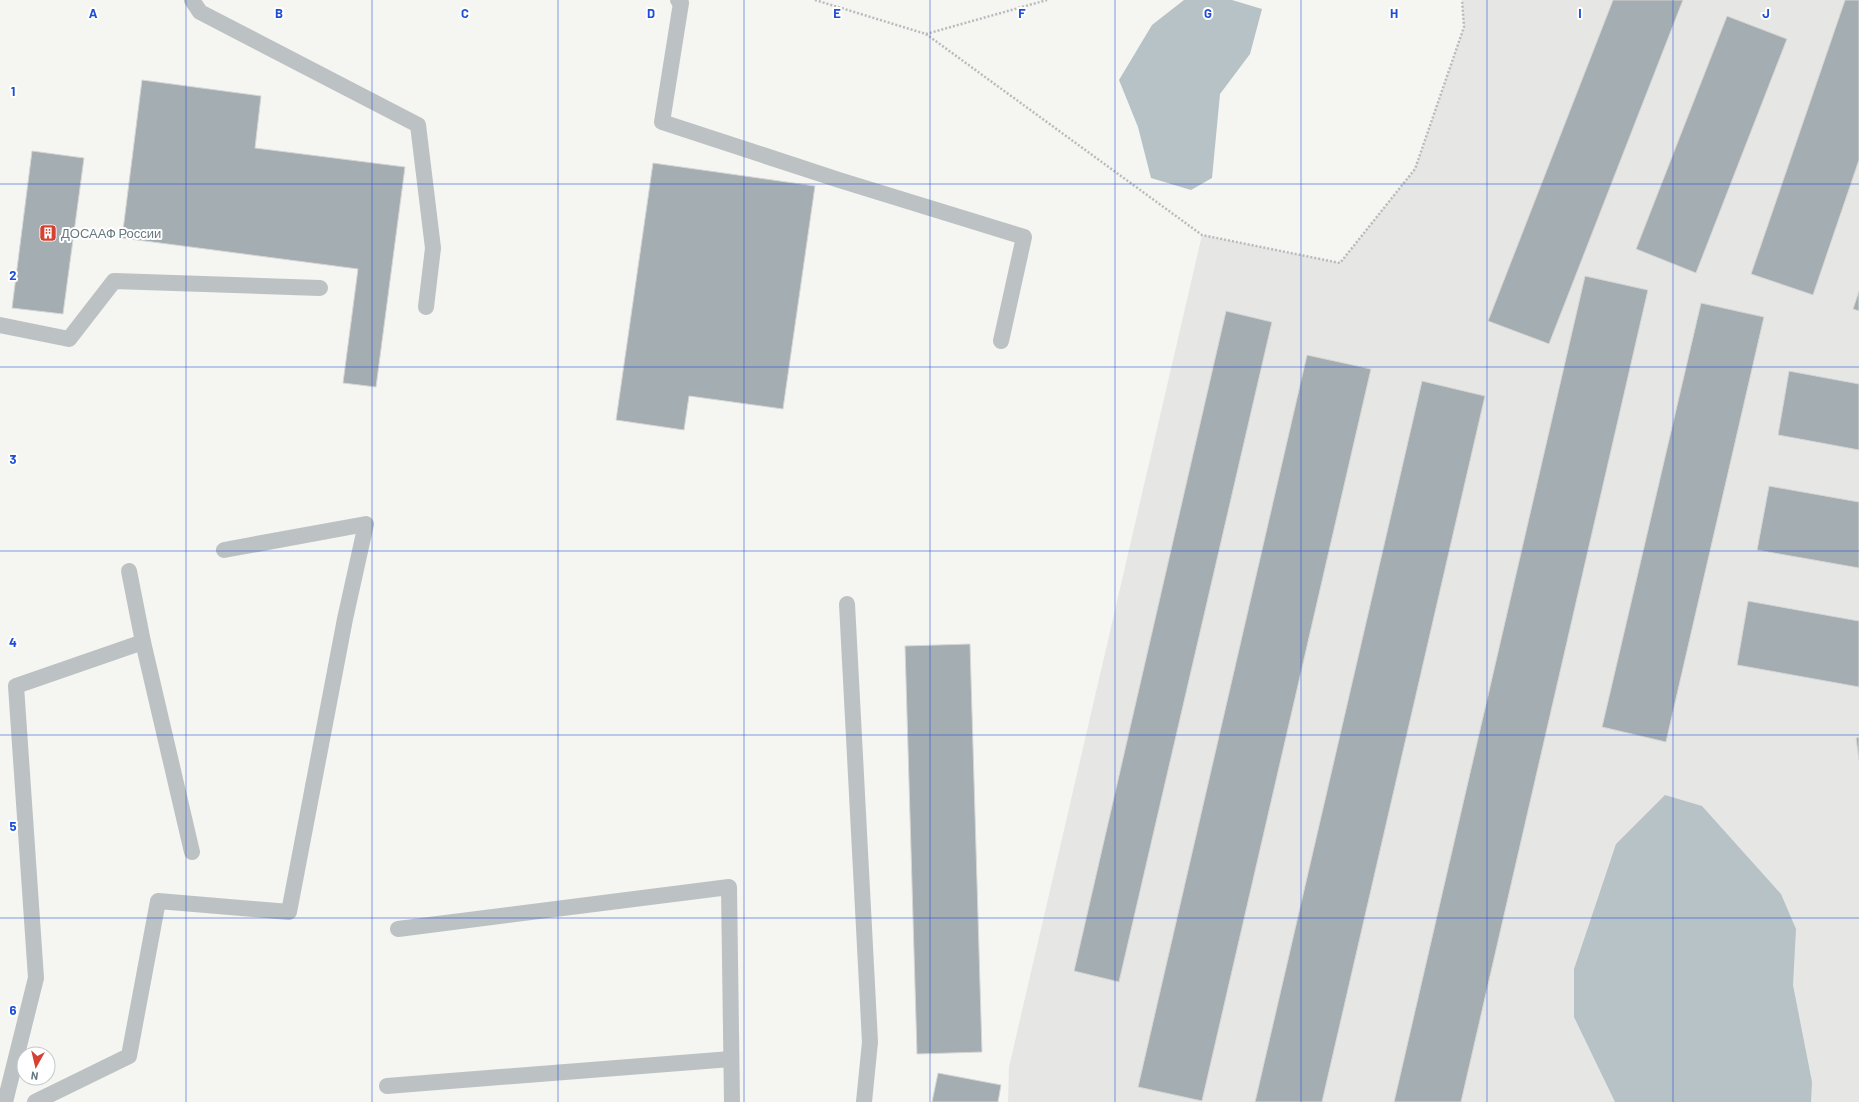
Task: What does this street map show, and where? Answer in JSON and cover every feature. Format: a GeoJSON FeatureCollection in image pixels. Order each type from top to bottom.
{"type":"FeatureCollection","features":[{"type":"Feature","properties":{"kind":"lane"},"geometry":{"type":"LineString","coordinates":[[192,0],[200,12],[418,125],[433,248],[426,307]]}},
{"type":"Feature","properties":{"kind":"lane"},"geometry":{"type":"LineString","coordinates":[[678,0],[681,3],[662,122],[839,180],[1024,237],[1001,341]]}},
{"type":"Feature","properties":{"kind":"lane"},"geometry":{"type":"LineString","coordinates":[[0,324],[68,338],[114,281],[320,288]]}},
{"type":"Feature","properties":{"kind":"lane"},"geometry":{"type":"LineString","coordinates":[[35,1102],[129,1056],[158,901],[289,912],[345,619],[366,524],[224,550]]}},
{"type":"Feature","properties":{"kind":"lane"},"geometry":{"type":"LineString","coordinates":[[129,571],[142,642],[192,852]]}},
{"type":"Feature","properties":{"kind":"lane"},"geometry":{"type":"LineString","coordinates":[[847,604],[870,1042],[864,1102]]}},
{"type":"Feature","properties":{"kind":"lane"},"geometry":{"type":"LineString","coordinates":[[6,1102],[36,978],[16,686],[142,642]]}},
{"type":"Feature","properties":{"kind":"lane"},"geometry":{"type":"LineString","coordinates":[[398,929],[729,887],[732,1102]]}},
{"type":"Feature","properties":{"kind":"lane"},"geometry":{"type":"LineString","coordinates":[[387,1086],[731,1059]]}},
{"type":"Feature","properties":{"kind":"path"},"geometry":{"type":"LineString","coordinates":[[815,0],[926,34],[1202,234],[1340,263],[1415,169],[1464,27],[1462,0]]}},
{"type":"Feature","properties":{"kind":"path"},"geometry":{"type":"LineString","coordinates":[[926,34],[1047,0]]}},
{"type":"Feature","properties":{"kind":"shaded area"},"geometry":{"type":"Polygon","coordinates":[[[1184,0],[1232,0],[1262,9],[1250,54],[1220,94],[1212,178],[1191,190],[1151,178],[1138,127],[1119,80],[1152,25],[1184,0]]]}},
{"type":"Feature","properties":{"kind":"shaded area"},"geometry":{"type":"Polygon","coordinates":[[[1462,0],[1859,0],[1859,1102],[1008,1102],[1009,1067],[1202,235],[1340,263],[1415,169],[1464,27],[1462,0]]]}},
{"type":"Feature","properties":{"kind":"shaded area"},"geometry":{"type":"Polygon","coordinates":[[[1665,795],[1702,806],[1781,894],[1796,929],[1793,985],[1812,1082],[1811,1102],[1615,1102],[1574,1017],[1574,969],[1616,844],[1665,795]]]}},
{"type":"Feature","properties":{"kind":"building"},"geometry":{"type":"Polygon","coordinates":[[[1613,0],[1683,0],[1549,344],[1488,321],[1613,0]]]}},
{"type":"Feature","properties":{"kind":"building"},"geometry":{"type":"Polygon","coordinates":[[[1845,0],[1859,0],[1859,160],[1813,295],[1751,274],[1845,0]]]}},
{"type":"Feature","properties":{"kind":"building"},"geometry":{"type":"Polygon","coordinates":[[[1727,16],[1787,39],[1696,273],[1636,249],[1727,16]]]}},
{"type":"Feature","properties":{"kind":"building"},"geometry":{"type":"Polygon","coordinates":[[[142,80],[261,96],[255,148],[405,167],[376,387],[343,383],[358,269],[122,238],[142,80]]]}},
{"type":"Feature","properties":{"kind":"building","name":"ДОСААФ России"},"geometry":{"type":"Polygon","coordinates":[[[32,151],[84,158],[63,314],[12,308],[32,151]]]}},
{"type":"Feature","properties":{"kind":"building"},"geometry":{"type":"Polygon","coordinates":[[[653,163],[815,186],[783,409],[689,396],[684,430],[616,420],[653,163]]]}},
{"type":"Feature","properties":{"kind":"building"},"geometry":{"type":"Polygon","coordinates":[[[1585,276],[1648,290],[1461,1102],[1394,1102],[1585,276]]]}},
{"type":"Feature","properties":{"kind":"building"},"geometry":{"type":"Polygon","coordinates":[[[1859,291],[1859,311],[1853,309],[1859,291]]]}},
{"type":"Feature","properties":{"kind":"building"},"geometry":{"type":"Polygon","coordinates":[[[1701,303],[1764,317],[1666,742],[1602,727],[1701,303]]]}},
{"type":"Feature","properties":{"kind":"building"},"geometry":{"type":"Polygon","coordinates":[[[1226,311],[1272,322],[1119,982],[1074,971],[1226,311]]]}},
{"type":"Feature","properties":{"kind":"building"},"geometry":{"type":"Polygon","coordinates":[[[1307,355],[1371,369],[1202,1101],[1138,1087],[1307,355]]]}},
{"type":"Feature","properties":{"kind":"building"},"geometry":{"type":"Polygon","coordinates":[[[1789,371],[1859,384],[1859,450],[1778,435],[1789,371]]]}},
{"type":"Feature","properties":{"kind":"building"},"geometry":{"type":"Polygon","coordinates":[[[1422,381],[1485,396],[1322,1102],[1255,1102],[1422,381]]]}},
{"type":"Feature","properties":{"kind":"building"},"geometry":{"type":"Polygon","coordinates":[[[1769,486],[1859,502],[1859,568],[1757,550],[1769,486]]]}},
{"type":"Feature","properties":{"kind":"building"},"geometry":{"type":"Polygon","coordinates":[[[1748,601],[1859,621],[1859,687],[1737,665],[1748,601]]]}},
{"type":"Feature","properties":{"kind":"building"},"geometry":{"type":"Polygon","coordinates":[[[970,644],[982,1052],[917,1054],[905,646],[970,644]]]}},
{"type":"Feature","properties":{"kind":"building"},"geometry":{"type":"Polygon","coordinates":[[[1859,737],[1859,760],[1856,738],[1859,737]]]}},
{"type":"Feature","properties":{"kind":"building"},"geometry":{"type":"Polygon","coordinates":[[[938,1073],[1001,1085],[998,1102],[932,1102],[938,1073]]]}},
{"type":"Feature","properties":{"kind":"place","name":"ДОСААФ России"},"geometry":{"type":"Point","coordinates":[48,233]}}]}
